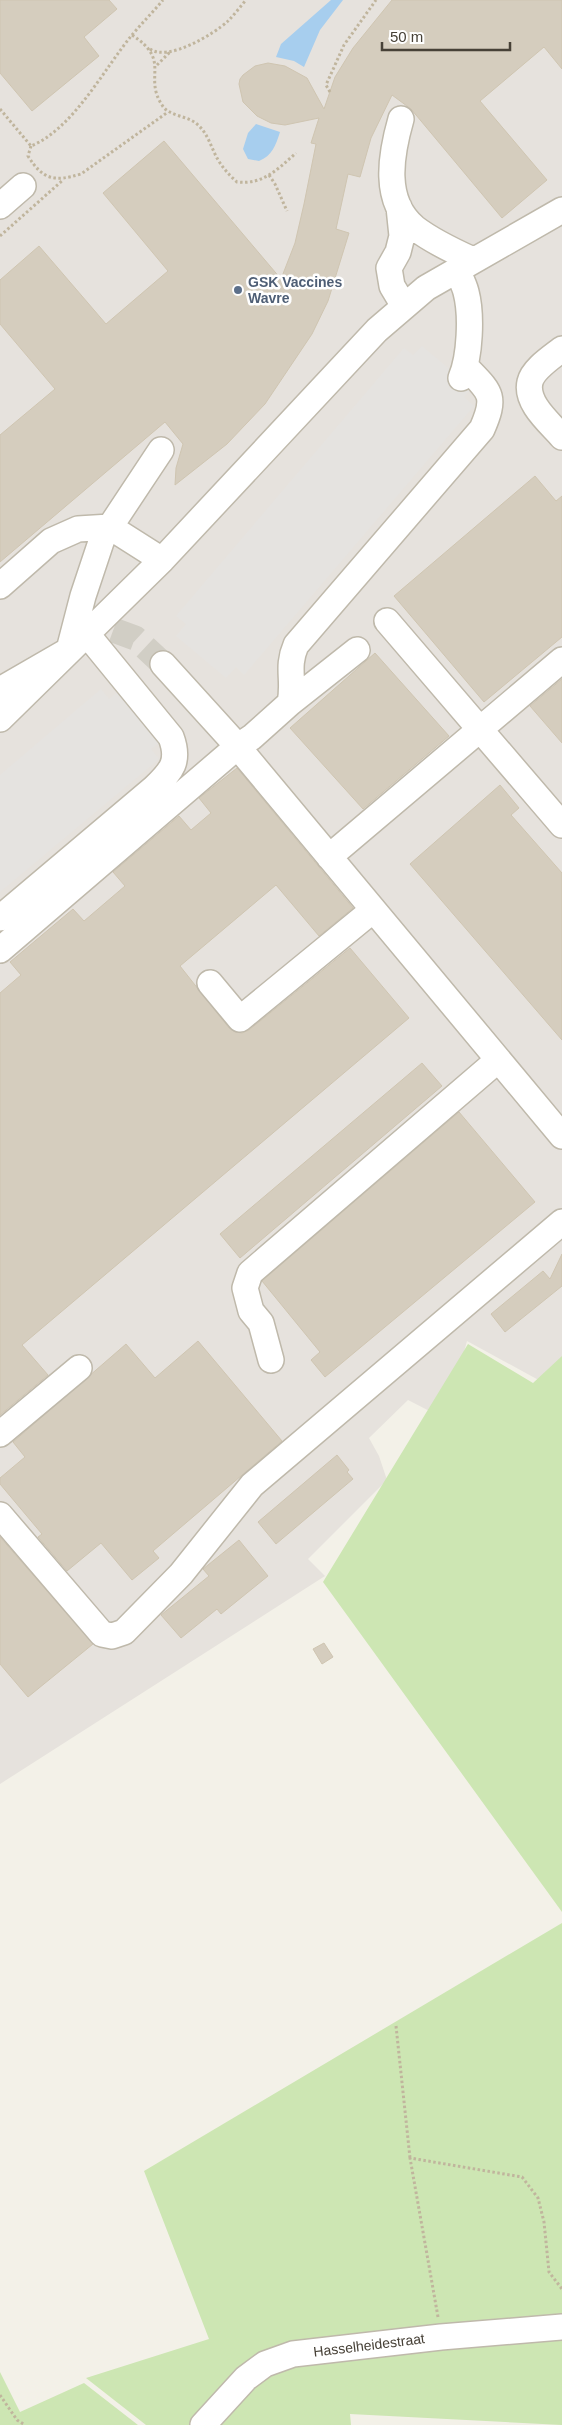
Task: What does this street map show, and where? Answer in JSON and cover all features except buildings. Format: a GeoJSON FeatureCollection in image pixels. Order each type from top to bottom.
{"type":"FeatureCollection","features":[{"type":"Feature","properties":{"kind":"street"},"geometry":{"type":"LineString","coordinates":[[401,119],[393,146],[391,180],[399,207],[402,236],[398,252],[389,268],[392,286],[404,306]]}},
{"type":"Feature","properties":{"kind":"street"},"geometry":{"type":"LineString","coordinates":[[0,206],[23,186]]}},
{"type":"Feature","properties":{"kind":"street"},"geometry":{"type":"LineString","coordinates":[[290,703],[294,688],[290,658],[296,645],[482,429],[490,410],[490,393],[463,373],[469,316],[465,265],[442,245],[414,227],[399,207]]}},
{"type":"Feature","properties":{"kind":"street"},"geometry":{"type":"LineString","coordinates":[[0,719],[162,560],[377,330],[426,288],[562,210]]}},
{"type":"Feature","properties":{"kind":"street"},"geometry":{"type":"LineString","coordinates":[[562,348],[538,369],[530,382],[531,397],[538,409],[562,437]]}},
{"type":"Feature","properties":{"kind":"street"},"geometry":{"type":"LineString","coordinates":[[78,642],[83,596],[102,539],[161,450]]}},
{"type":"Feature","properties":{"kind":"street"},"geometry":{"type":"LineString","coordinates":[[0,586],[51,542],[78,529],[110,526],[162,560]]}},
{"type":"Feature","properties":{"kind":"street"},"geometry":{"type":"LineString","coordinates":[[387,621],[562,825]]}},
{"type":"Feature","properties":{"kind":"street"},"geometry":{"type":"LineString","coordinates":[[0,690],[78,642]]}},
{"type":"Feature","properties":{"kind":"street"},"geometry":{"type":"LineString","coordinates":[[0,918],[118,806],[168,774],[175,761],[175,748],[171,737],[78,642]]}},
{"type":"Feature","properties":{"kind":"street"},"geometry":{"type":"LineString","coordinates":[[0,950],[237,747],[252,737],[290,703],[357,650]]}},
{"type":"Feature","properties":{"kind":"street"},"geometry":{"type":"LineString","coordinates":[[329,857],[562,660]]}},
{"type":"Feature","properties":{"kind":"street"},"geometry":{"type":"LineString","coordinates":[[163,664],[237,747],[498,1060],[558,1124]]}},
{"type":"Feature","properties":{"kind":"street"},"geometry":{"type":"LineString","coordinates":[[210,983],[240,1019],[373,910]]}},
{"type":"Feature","properties":{"kind":"street"},"geometry":{"type":"LineString","coordinates":[[270,1360],[261,1323],[251,1311],[245,1288],[250,1273],[498,1060]]}},
{"type":"Feature","properties":{"kind":"street"},"geometry":{"type":"LineString","coordinates":[[0,1515],[102,1634],[112,1636],[124,1632],[181,1574],[252,1485],[562,1222]]}},
{"type":"Feature","properties":{"kind":"street"},"geometry":{"type":"LineString","coordinates":[[0,1434],[79,1368]]}},
{"type":"Feature","properties":{"kind":"street","name":"Hasselheidestraat"},"geometry":{"type":"LineString","coordinates":[[203,2425],[246,2378],[265,2364],[293,2354],[441,2337],[562,2327]]}},
{"type":"Feature","properties":{"kind":"path"},"geometry":{"type":"LineString","coordinates":[[31,146],[42,142],[71,115],[132,35],[163,0]]}},
{"type":"Feature","properties":{"kind":"path"},"geometry":{"type":"LineString","coordinates":[[132,35],[154,52],[184,48],[211,34],[228,21],[246,0]]}},
{"type":"Feature","properties":{"kind":"path"},"geometry":{"type":"LineString","coordinates":[[330,92],[326,85],[344,44],[376,0]]}},
{"type":"Feature","properties":{"kind":"path"},"geometry":{"type":"LineString","coordinates":[[147,47],[156,66],[155,92],[168,112],[198,124],[209,138],[217,158],[237,182],[257,182],[269,175],[296,152]]}},
{"type":"Feature","properties":{"kind":"path"},"geometry":{"type":"LineString","coordinates":[[156,66],[170,51]]}},
{"type":"Feature","properties":{"kind":"path"},"geometry":{"type":"LineString","coordinates":[[0,109],[31,146]]}},
{"type":"Feature","properties":{"kind":"path"},"geometry":{"type":"LineString","coordinates":[[0,236],[64,179],[81,174],[143,132],[168,112]]}},
{"type":"Feature","properties":{"kind":"path"},"geometry":{"type":"LineString","coordinates":[[31,146],[28,156],[36,169],[45,176],[64,179]]}},
{"type":"Feature","properties":{"kind":"path"},"geometry":{"type":"LineString","coordinates":[[269,175],[287,211]]}},
{"type":"Feature","properties":{"kind":"path"},"geometry":{"type":"LineString","coordinates":[[396,2026],[410,2158],[441,2337]]}},
{"type":"Feature","properties":{"kind":"path"},"geometry":{"type":"LineString","coordinates":[[410,2158],[522,2177],[538,2198],[544,2222],[549,2272],[562,2289]]}},
{"type":"Feature","properties":{"kind":"path"},"geometry":{"type":"LineString","coordinates":[[0,2395],[17,2420],[25,2425]]}},
{"type":"Feature","properties":{"kind":"shaded area"},"geometry":{"type":"Polygon","coordinates":[[[0,0],[562,0],[562,1365],[544,1383],[467,1341],[445,1419],[408,1400],[369,1438],[379,1456],[387,1480],[308,1559],[325,1576],[0,1784],[0,0]]]}},
{"type":"Feature","properties":{"kind":"shaded area"},"geometry":{"type":"Polygon","coordinates":[[[422,346],[472,388],[464,397],[474,406],[244,675],[236,667],[226,678],[176,636],[186,624],[176,616],[404,348],[413,355],[422,346]]]}},
{"type":"Feature","properties":{"kind":"shaded area"},"geometry":{"type":"Polygon","coordinates":[[[101,689],[109,699],[121,689],[163,740],[151,749],[159,759],[0,892],[0,775],[101,689]]]}},
{"type":"Feature","properties":{"kind":"green space"},"geometry":{"type":"Polygon","coordinates":[[[468,1344],[533,1383],[562,1356],[562,1912],[323,1582],[468,1344]]]}},
{"type":"Feature","properties":{"kind":"green space"},"geometry":{"type":"Polygon","coordinates":[[[562,1923],[562,2425],[350,2414],[351,2425],[146,2425],[86,2378],[209,2339],[144,2171],[562,1923]]]}},
{"type":"Feature","properties":{"kind":"green space"},"geometry":{"type":"Polygon","coordinates":[[[0,2372],[20,2412],[84,2383],[138,2425],[0,2425],[0,2372]]]}},
{"type":"Feature","properties":{"kind":"water"},"geometry":{"type":"Polygon","coordinates":[[[331,0],[343,0],[320,30],[304,67],[294,61],[276,57],[281,44],[331,0]]]}},
{"type":"Feature","properties":{"kind":"water"},"geometry":{"type":"Polygon","coordinates":[[[256,124],[280,132],[275,146],[270,153],[259,161],[248,159],[243,149],[248,133],[256,124]]]}},
{"type":"Feature","properties":{"kind":"tunnel"},"geometry":{"type":"LineString","coordinates":[[79,640],[108,628],[135,638],[163,664]]}},
{"type":"Feature","properties":{"kind":"place","name":"GSK Vaccines Wavre"},"geometry":{"type":"Point","coordinates":[238,290]}}]}
